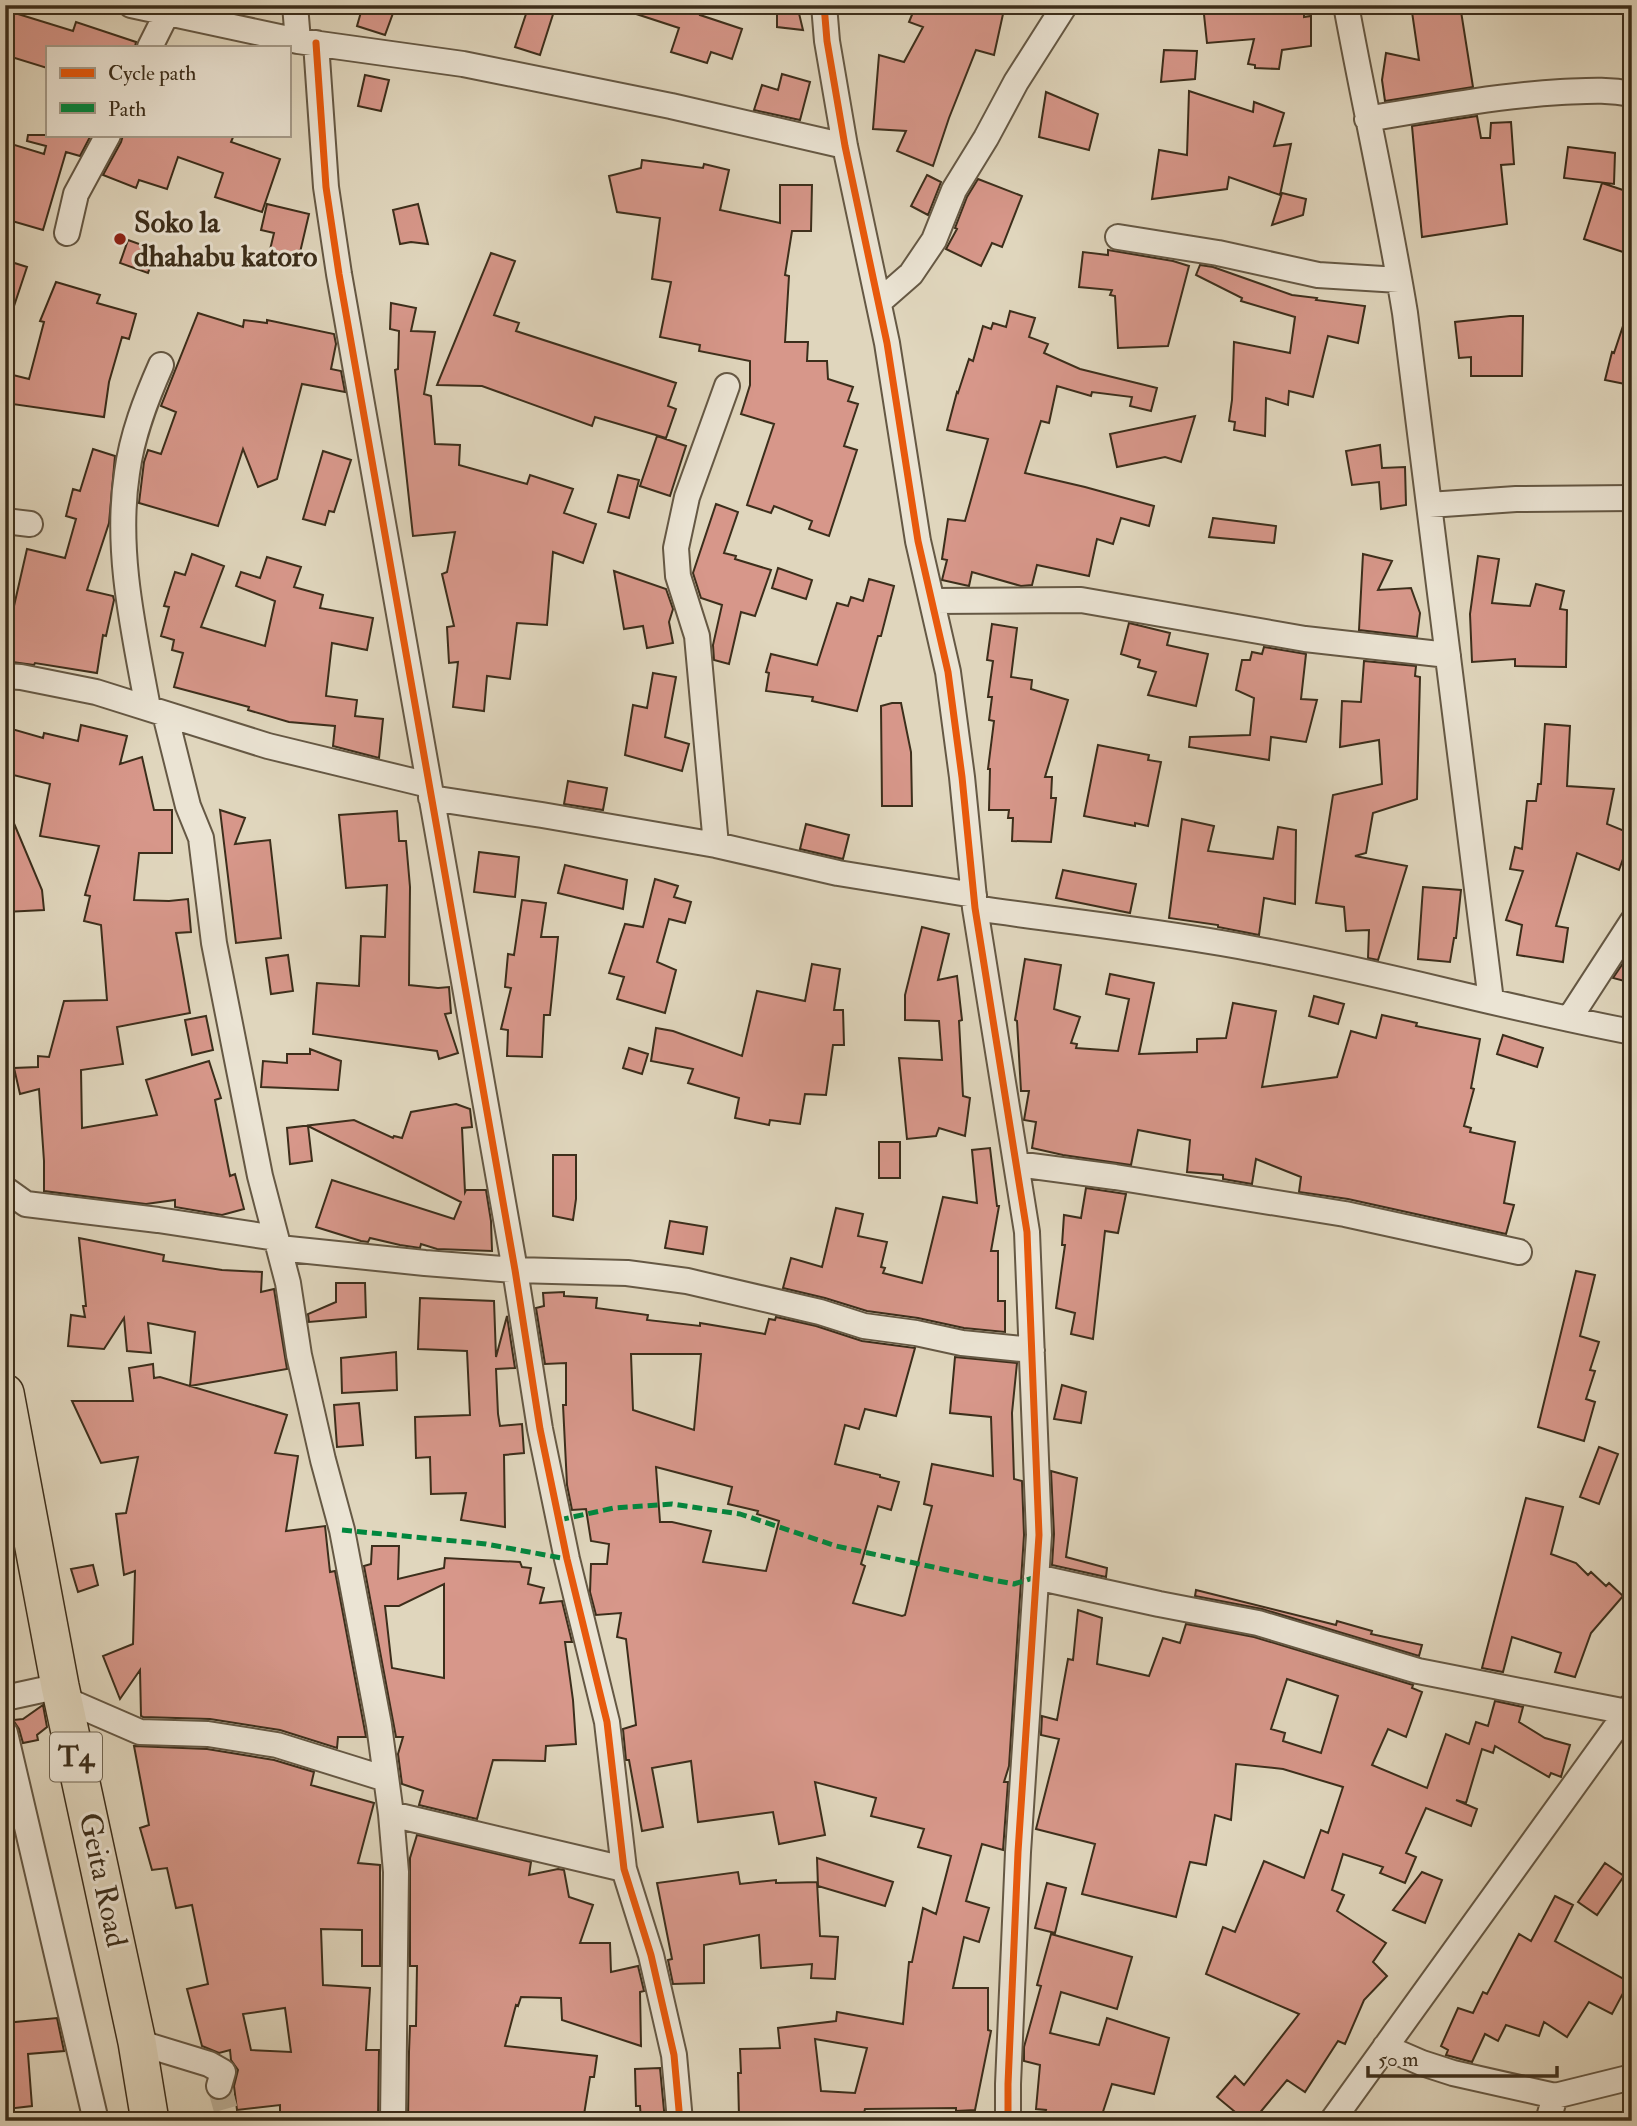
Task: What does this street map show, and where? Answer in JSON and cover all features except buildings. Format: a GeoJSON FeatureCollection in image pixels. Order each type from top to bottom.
{"type":"FeatureCollection","features":[{"type":"Feature","properties":{"kind":"highway","name":"Geita Road"},"geometry":{"type":"LineString","coordinates":[[5,1393],[62,1693],[137,2042],[150,2121]]}},
{"type":"Feature","properties":{"kind":"street"},"geometry":{"type":"LineString","coordinates":[[131,5],[307,42],[463,64],[671,106],[845,146]]}},
{"type":"Feature","properties":{"kind":"street"},"geometry":{"type":"LineString","coordinates":[[295,5],[307,42],[337,262],[515,1270],[542,1442],[567,1559],[607,1722],[624,1869],[651,1955],[674,2054],[680,2121]]}},
{"type":"Feature","properties":{"kind":"street"},"geometry":{"type":"LineString","coordinates":[[824,5],[827,41],[845,146],[887,343],[918,541],[948,672],[975,902],[1027,1232],[1040,1535],[1018,1852],[1008,2121]]}},
{"type":"Feature","properties":{"kind":"street"},"geometry":{"type":"LineString","coordinates":[[879,302],[911,274],[934,240],[954,190],[1016,82],[1065,5]]}},
{"type":"Feature","properties":{"kind":"street"},"geometry":{"type":"LineString","coordinates":[[1346,5],[1367,119],[1386,200],[1399,280],[1491,1001]]}},
{"type":"Feature","properties":{"kind":"street"},"geometry":{"type":"LineString","coordinates":[[150,46],[167,13]]}},
{"type":"Feature","properties":{"kind":"street"},"geometry":{"type":"LineString","coordinates":[[1367,119],[1526,94],[1610,89],[1632,94]]}},
{"type":"Feature","properties":{"kind":"street"},"geometry":{"type":"LineString","coordinates":[[67,233],[76,194],[107,136]]}},
{"type":"Feature","properties":{"kind":"street"},"geometry":{"type":"LineString","coordinates":[[1118,237],[1218,253],[1318,275],[1399,280]]}},
{"type":"Feature","properties":{"kind":"street"},"geometry":{"type":"LineString","coordinates":[[162,365],[143,408],[127,472],[123,549],[133,627],[156,711],[201,838],[214,943],[260,1177],[288,1283],[299,1355],[344,1542],[379,1725],[396,1872],[393,2121]]}},
{"type":"Feature","properties":{"kind":"street"},"geometry":{"type":"LineString","coordinates":[[716,845],[697,636],[678,576],[676,548],[687,497],[727,386]]}},
{"type":"Feature","properties":{"kind":"street"},"geometry":{"type":"LineString","coordinates":[[1429,505],[1516,499],[1632,498]]}},
{"type":"Feature","properties":{"kind":"street"},"geometry":{"type":"LineString","coordinates":[[932,601],[1081,600],[1305,639],[1448,655]]}},
{"type":"Feature","properties":{"kind":"street"},"geometry":{"type":"LineString","coordinates":[[5,676],[96,692],[268,746],[430,792],[542,815],[716,845],[1058,921],[1254,948],[1632,1032]]}},
{"type":"Feature","properties":{"kind":"street"},"geometry":{"type":"LineString","coordinates":[[1569,1019],[1632,922]]}},
{"type":"Feature","properties":{"kind":"street"},"geometry":{"type":"LineString","coordinates":[[1016,1164],[1345,1214],[1519,1251]]}},
{"type":"Feature","properties":{"kind":"street"},"geometry":{"type":"LineString","coordinates":[[5,1189],[26,1204],[158,1220],[278,1243],[515,1270],[627,1273],[687,1281],[820,1312],[864,1326],[962,1343],[1032,1350]]}},
{"type":"Feature","properties":{"kind":"street"},"geometry":{"type":"LineString","coordinates":[[1036,1577],[1258,1623],[1418,1671],[1629,1708],[1332,2121]]}},
{"type":"Feature","properties":{"kind":"street"},"geometry":{"type":"LineString","coordinates":[[7,1690],[62,1693],[140,1732],[208,1734],[277,1745],[386,1779]]}},
{"type":"Feature","properties":{"kind":"street"},"geometry":{"type":"LineString","coordinates":[[5,1733],[96,2121]]}},
{"type":"Feature","properties":{"kind":"street"},"geometry":{"type":"LineString","coordinates":[[391,1814],[624,1869]]}},
{"type":"Feature","properties":{"kind":"street"},"geometry":{"type":"LineString","coordinates":[[137,2042],[209,2064],[223,2072],[219,2087]]}},
{"type":"Feature","properties":{"kind":"street"},"geometry":{"type":"LineString","coordinates":[[1385,2047],[1453,2073],[1555,2096],[1632,2077]]}},
{"type":"Feature","properties":{"kind":"street"},"geometry":{"type":"LineString","coordinates":[[1548,2121],[1555,2096]]}},
{"type":"Feature","properties":{"kind":"tunnel"},"geometry":{"type":"LineString","coordinates":[[219,2086],[229,2121]]}},
{"type":"Feature","properties":{"kind":"marked path"},"geometry":{"type":"LineString","coordinates":[[559,1520],[614,1508],[672,1504],[740,1514],[836,1546],[993,1580],[1014,1584],[1036,1577]]}},
{"type":"Feature","properties":{"kind":"marked path"},"geometry":{"type":"LineString","coordinates":[[342,1530],[486,1544],[567,1559]]}},
{"type":"Feature","properties":{"kind":"cycle path"},"geometry":{"type":"LineString","coordinates":[[824,5],[827,41],[845,146],[887,343],[918,541],[948,672],[975,908],[1027,1232],[1039,1535],[1018,1852],[1008,2121]]}},
{"type":"Feature","properties":{"kind":"cycle path"},"geometry":{"type":"LineString","coordinates":[[316,43],[326,187],[339,274],[515,1270],[540,1429],[567,1559],[607,1722],[624,1869],[651,1955],[674,2055],[680,2121]]}},
{"type":"Feature","properties":{"kind":"place","name":"Soko la dhahabu katoro"},"geometry":{"type":"Point","coordinates":[120,239]}}]}
